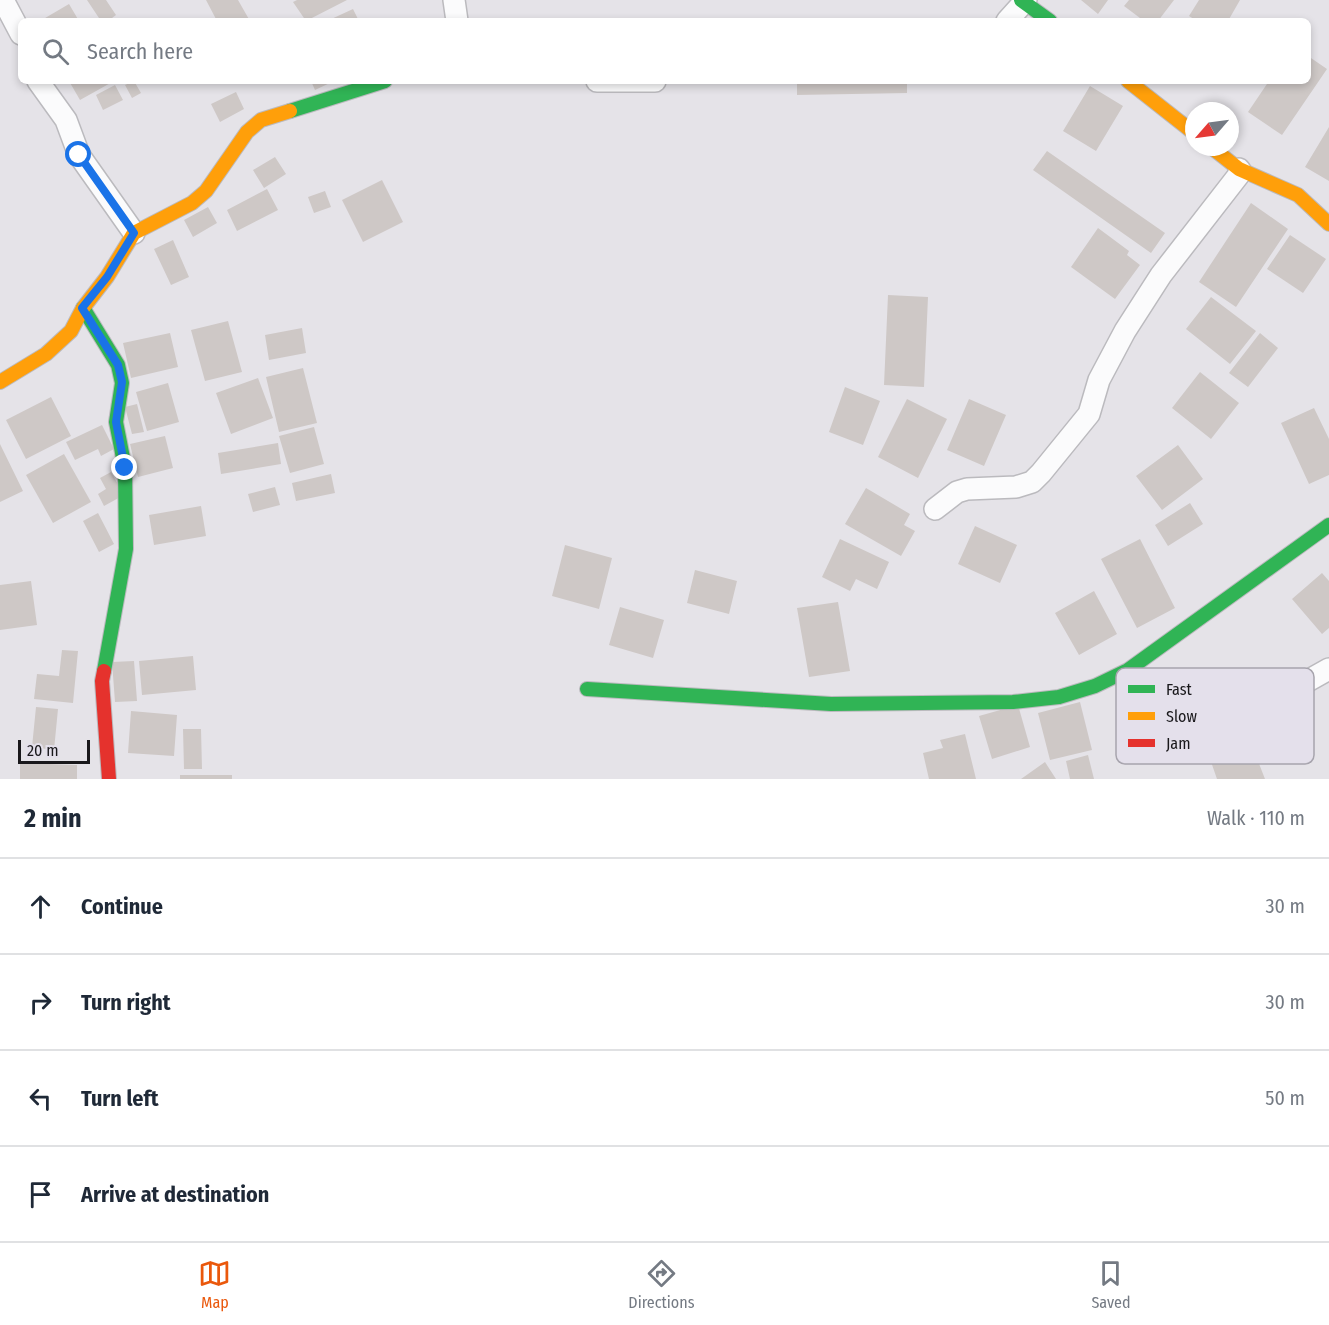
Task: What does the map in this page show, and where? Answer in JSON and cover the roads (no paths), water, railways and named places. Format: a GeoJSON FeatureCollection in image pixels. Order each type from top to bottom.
{"type":"FeatureCollection","features":[{"type":"Feature","properties":{"kind":"street"},"geometry":{"type":"LineString","coordinates":[[3,0],[18,28]]}},
{"type":"Feature","properties":{"kind":"street"},"geometry":{"type":"LineString","coordinates":[[454,0],[457,18]]}},
{"type":"Feature","properties":{"kind":"street"},"geometry":{"type":"LineString","coordinates":[[1010,18],[1024,1],[1046,18]]}},
{"type":"Feature","properties":{"kind":"street"},"geometry":{"type":"LineString","coordinates":[[40,84],[66,120],[79,155],[134,233]]}},
{"type":"Feature","properties":{"kind":"street"},"geometry":{"type":"LineString","coordinates":[[0,382],[46,354],[70,331],[82,308],[107,277],[134,233],[192,203],[206,191],[247,132],[261,120],[376,84]]}},
{"type":"Feature","properties":{"kind":"street"},"geometry":{"type":"LineString","coordinates":[[1132,84],[1185,126]]}},
{"type":"Feature","properties":{"kind":"street"},"geometry":{"type":"LineString","coordinates":[[1222,156],[1239,169],[1299,195],[1329,224]]}},
{"type":"Feature","properties":{"kind":"street"},"geometry":{"type":"LineString","coordinates":[[935,509],[957,492],[967,489],[1016,487],[1032,482],[1041,472],[1089,414],[1099,380],[1119,340],[1161,275],[1241,172],[1239,169]]}},
{"type":"Feature","properties":{"kind":"street"},"geometry":{"type":"LineString","coordinates":[[82,308],[118,365],[122,382],[116,422],[125,468],[126,549],[102,681],[109,779]]}},
{"type":"Feature","properties":{"kind":"street"},"geometry":{"type":"LineString","coordinates":[[1131,668],[1328,529]]}},
{"type":"Feature","properties":{"kind":"street"},"geometry":{"type":"LineString","coordinates":[[1314,677],[1329,669]]}},
{"type":"Feature","properties":{"kind":"street"},"geometry":{"type":"LineString","coordinates":[[587,688],[831,704],[1013,702],[1059,697],[1095,686],[1116,676]]}}]}
